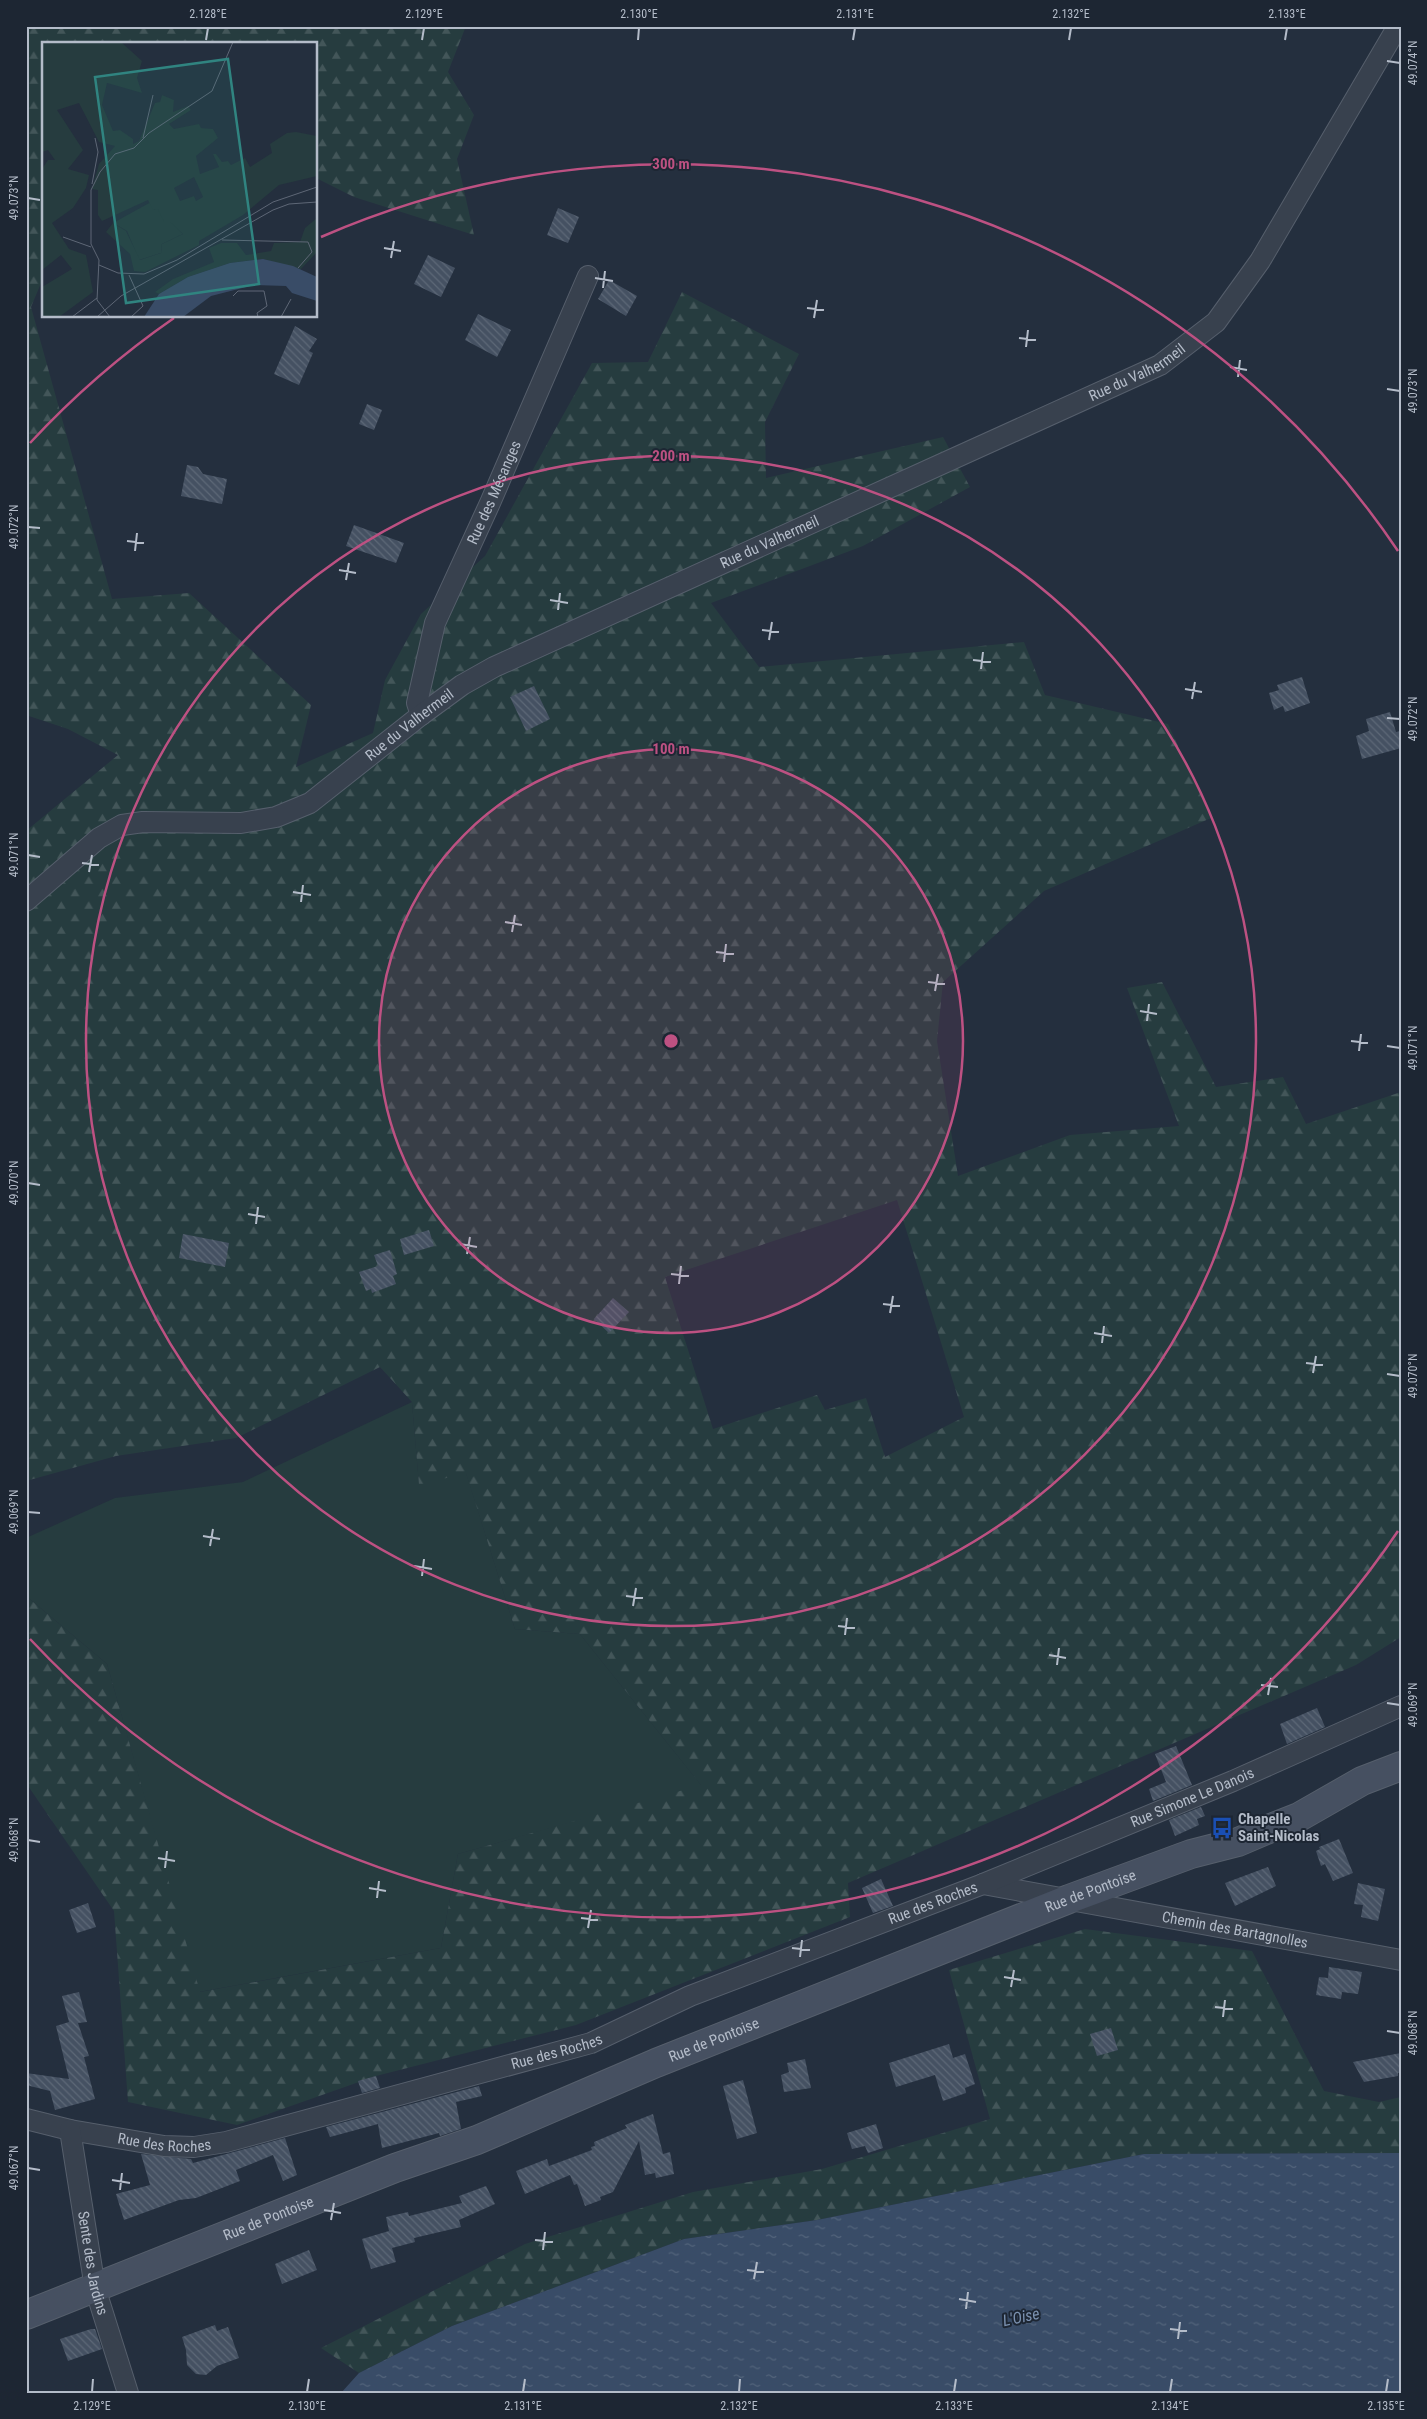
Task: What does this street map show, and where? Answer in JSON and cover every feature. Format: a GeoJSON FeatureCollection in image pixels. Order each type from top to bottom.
{"type":"FeatureCollection","features":[{"type":"Feature","properties":{"kind":"main road","name":"Rue de Pontoise"},"geometry":{"type":"LineString","coordinates":[[26,2315],[395,2168],[477,2140],[665,2060],[1069,1899],[1191,1854],[1238,1842],[1299,1817],[1362,1781],[1401,1766]]}},
{"type":"Feature","properties":{"kind":"street","name":"Rue du Valhermeil"},"geometry":{"type":"LineString","coordinates":[[26,901],[100,838],[122,825],[142,822],[241,823],[276,817],[310,803],[421,715],[462,685],[494,667],[1160,365],[1216,322],[1260,262],[1398,26]]}},
{"type":"Feature","properties":{"kind":"street","name":"Rue des Mésanges"},"geometry":{"type":"LineString","coordinates":[[421,715],[417,703],[435,623],[490,503],[588,276]]}},
{"type":"Feature","properties":{"kind":"street","name":"Rue Simone Le Danois"},"geometry":{"type":"LineString","coordinates":[[983,1884],[1233,1781],[1401,1706]]}},
{"type":"Feature","properties":{"kind":"street","name":"Rue des Roches"},"geometry":{"type":"LineString","coordinates":[[26,2119],[70,2130],[164,2146],[194,2147],[226,2142],[591,2043],[690,1996],[983,1884],[1069,1899]]}},
{"type":"Feature","properties":{"kind":"street","name":"Chemin des Bartagnolles"},"geometry":{"type":"LineString","coordinates":[[1069,1899],[1401,1960]]}},
{"type":"Feature","properties":{"kind":"street","name":"Sente des Jardins"},"geometry":{"type":"LineString","coordinates":[[70,2130],[94,2288],[128,2393]]}},
{"type":"Feature","properties":{"kind":"green space"},"geometry":{"type":"Polygon","coordinates":[[[26,26],[466,26],[448,72],[474,115],[457,159],[474,235],[354,197],[318,179],[318,42],[42,42],[42,281],[31,307],[112,599],[189,593],[311,705],[296,767],[373,733],[385,680],[421,614],[485,556],[592,363],[648,362],[682,292],[799,354],[765,422],[766,478],[943,437],[970,487],[863,546],[711,603],[759,667],[1024,642],[1045,695],[1168,724],[1211,818],[1044,891],[943,982],[937,1041],[958,1176],[1070,1135],[1179,1126],[1127,988],[1162,982],[1216,1087],[1283,1077],[1306,1124],[1401,1092],[1401,1637],[1356,1665],[848,1883],[850,1917],[576,2025],[376,2076],[237,2125],[128,2102],[114,1911],[26,1783],[26,1596],[107,1664],[200,1992],[441,1948],[458,1854],[701,1785],[580,1634],[515,1629],[466,1473],[419,1485],[412,1402],[380,1367],[236,1438],[116,1456],[26,1481],[26,831],[118,755],[68,729],[26,715],[26,26]],[[897,1200],[665,1277],[713,1429],[817,1395],[825,1410],[866,1398],[885,1457],[964,1417],[897,1200]]]}},
{"type":"Feature","properties":{"kind":"green space"},"geometry":{"type":"Polygon","coordinates":[[[412,1402],[419,1484],[466,1472],[515,1629],[580,1634],[702,1786],[458,1854],[441,1948],[199,1992],[107,1664],[26,1596],[26,1538],[115,1498],[243,1482],[412,1402]]]}},
{"type":"Feature","properties":{"kind":"green space"},"geometry":{"type":"Polygon","coordinates":[[[1085,1929],[1252,1951],[1324,2091],[1379,2102],[1401,2097],[1401,2153],[1144,2154],[817,2220],[684,2239],[452,2326],[359,2373],[321,2348],[525,2244],[693,2192],[822,2169],[990,2119],[949,1970],[1085,1929]]]}},
{"type":"Feature","properties":{"kind":"water","name":"L'Oise"},"geometry":{"type":"Polygon","coordinates":[[[1401,2153],[1401,2393],[341,2393],[359,2373],[452,2326],[684,2239],[817,2220],[1144,2154],[1401,2153]]]}},
{"type":"Feature","properties":{"kind":"building"},"geometry":{"type":"Polygon","coordinates":[[[558,208],[579,217],[568,243],[547,235],[558,208]]]}},
{"type":"Feature","properties":{"kind":"building"},"geometry":{"type":"Polygon","coordinates":[[[428,255],[455,268],[441,297],[414,284],[428,255]]]}},
{"type":"Feature","properties":{"kind":"building"},"geometry":{"type":"Polygon","coordinates":[[[609,280],[637,296],[626,316],[598,299],[609,280]]]}},
{"type":"Feature","properties":{"kind":"building"},"geometry":{"type":"Polygon","coordinates":[[[478,314],[511,330],[497,357],[465,340],[478,314]]]}},
{"type":"Feature","properties":{"kind":"building"},"geometry":{"type":"Polygon","coordinates":[[[295,326],[317,339],[309,351],[313,353],[299,385],[274,374],[295,326]]]}},
{"type":"Feature","properties":{"kind":"building"},"geometry":{"type":"Polygon","coordinates":[[[367,404],[382,410],[374,430],[359,424],[367,404]]]}},
{"type":"Feature","properties":{"kind":"building"},"geometry":{"type":"Polygon","coordinates":[[[187,465],[198,467],[203,474],[227,479],[222,504],[181,496],[187,465]]]}},
{"type":"Feature","properties":{"kind":"building"},"geometry":{"type":"Polygon","coordinates":[[[354,525],[404,543],[396,563],[346,546],[354,525]]]}},
{"type":"Feature","properties":{"kind":"building"},"geometry":{"type":"Polygon","coordinates":[[[1302,677],[1310,703],[1285,712],[1283,706],[1274,710],[1269,693],[1279,690],[1277,685],[1302,677]]]}},
{"type":"Feature","properties":{"kind":"building"},"geometry":{"type":"Polygon","coordinates":[[[534,686],[550,719],[526,731],[510,697],[534,686]]]}},
{"type":"Feature","properties":{"kind":"building"},"geometry":{"type":"Polygon","coordinates":[[[1390,712],[1396,732],[1401,731],[1401,748],[1362,759],[1356,736],[1369,731],[1366,719],[1390,712]]]}},
{"type":"Feature","properties":{"kind":"building"},"geometry":{"type":"Polygon","coordinates":[[[429,1230],[434,1246],[404,1255],[400,1239],[429,1230]]]}},
{"type":"Feature","properties":{"kind":"building"},"geometry":{"type":"Polygon","coordinates":[[[183,1234],[229,1243],[225,1267],[179,1258],[183,1234]]]}},
{"type":"Feature","properties":{"kind":"building"},"geometry":{"type":"Polygon","coordinates":[[[390,1250],[397,1274],[393,1276],[396,1284],[372,1293],[371,1289],[366,1291],[359,1272],[378,1266],[374,1255],[390,1250]]]}},
{"type":"Feature","properties":{"kind":"building"},"geometry":{"type":"Polygon","coordinates":[[[613,1298],[629,1312],[609,1333],[594,1319],[613,1298]]]}},
{"type":"Feature","properties":{"kind":"building"},"geometry":{"type":"Polygon","coordinates":[[[1317,1708],[1325,1727],[1287,1744],[1280,1724],[1317,1708]]]}},
{"type":"Feature","properties":{"kind":"building"},"geometry":{"type":"Polygon","coordinates":[[[1176,1746],[1192,1785],[1153,1801],[1149,1789],[1166,1782],[1155,1754],[1176,1746]]]}},
{"type":"Feature","properties":{"kind":"building"},"geometry":{"type":"Polygon","coordinates":[[[1201,1807],[1205,1816],[1197,1819],[1199,1825],[1175,1836],[1169,1820],[1201,1807]]]}},
{"type":"Feature","properties":{"kind":"building"},"geometry":{"type":"Polygon","coordinates":[[[1339,1839],[1353,1873],[1333,1881],[1325,1864],[1321,1866],[1316,1851],[1320,1849],[1319,1847],[1339,1839]]]}},
{"type":"Feature","properties":{"kind":"building"},"geometry":{"type":"Polygon","coordinates":[[[1268,1867],[1276,1886],[1235,1906],[1225,1883],[1268,1867]]]}},
{"type":"Feature","properties":{"kind":"building"},"geometry":{"type":"Polygon","coordinates":[[[881,1879],[893,1906],[873,1913],[862,1888],[881,1879]]]}},
{"type":"Feature","properties":{"kind":"building"},"geometry":{"type":"Polygon","coordinates":[[[1358,1883],[1385,1889],[1378,1921],[1361,1917],[1363,1905],[1354,1904],[1358,1883]]]}},
{"type":"Feature","properties":{"kind":"building"},"geometry":{"type":"Polygon","coordinates":[[[88,1903],[96,1927],[77,1933],[69,1910],[88,1903]]]}},
{"type":"Feature","properties":{"kind":"building"},"geometry":{"type":"Polygon","coordinates":[[[1329,1967],[1362,1972],[1358,1994],[1342,1992],[1341,1999],[1316,1995],[1319,1977],[1328,1978],[1329,1967]]]}},
{"type":"Feature","properties":{"kind":"building"},"geometry":{"type":"Polygon","coordinates":[[[79,1992],[87,2022],[78,2023],[89,2056],[84,2057],[95,2099],[55,2110],[50,2091],[26,2085],[26,2073],[69,2079],[56,2026],[69,2022],[62,1996],[79,1992]]]}},
{"type":"Feature","properties":{"kind":"building"},"geometry":{"type":"Polygon","coordinates":[[[1111,2028],[1118,2050],[1097,2056],[1090,2034],[1111,2028]]]}},
{"type":"Feature","properties":{"kind":"building"},"geometry":{"type":"Polygon","coordinates":[[[949,2044],[953,2058],[965,2054],[975,2084],[965,2088],[966,2093],[943,2101],[935,2075],[896,2087],[889,2063],[949,2044]]]}},
{"type":"Feature","properties":{"kind":"building"},"geometry":{"type":"Polygon","coordinates":[[[1401,2053],[1401,2072],[1398,2073],[1398,2076],[1364,2082],[1353,2062],[1401,2053]]]}},
{"type":"Feature","properties":{"kind":"building"},"geometry":{"type":"Polygon","coordinates":[[[805,2059],[811,2088],[784,2092],[781,2075],[789,2072],[787,2063],[805,2059]]]}},
{"type":"Feature","properties":{"kind":"building"},"geometry":{"type":"Polygon","coordinates":[[[376,2076],[380,2088],[362,2093],[358,2081],[376,2076]]]}},
{"type":"Feature","properties":{"kind":"building"},"geometry":{"type":"Polygon","coordinates":[[[743,2080],[757,2133],[737,2139],[723,2086],[743,2080]]]}},
{"type":"Feature","properties":{"kind":"building"},"geometry":{"type":"Polygon","coordinates":[[[479,2086],[482,2096],[456,2102],[461,2129],[440,2136],[439,2133],[382,2148],[378,2124],[330,2137],[326,2127],[479,2086]]]}},
{"type":"Feature","properties":{"kind":"building"},"geometry":{"type":"Polygon","coordinates":[[[653,2114],[663,2154],[670,2152],[674,2174],[656,2178],[655,2173],[645,2175],[639,2141],[613,2192],[600,2197],[601,2200],[585,2206],[577,2184],[574,2185],[570,2175],[525,2194],[516,2171],[547,2159],[549,2166],[592,2150],[591,2147],[595,2146],[594,2142],[627,2128],[625,2125],[653,2114]]]}},
{"type":"Feature","properties":{"kind":"building"},"geometry":{"type":"Polygon","coordinates":[[[876,2124],[883,2148],[868,2153],[865,2146],[852,2149],[847,2133],[876,2124]]]}},
{"type":"Feature","properties":{"kind":"building"},"geometry":{"type":"Polygon","coordinates":[[[285,2138],[297,2175],[283,2181],[273,2155],[236,2170],[240,2181],[196,2198],[179,2200],[124,2220],[116,2194],[150,2185],[141,2154],[191,2159],[193,2163],[285,2138]]]}},
{"type":"Feature","properties":{"kind":"building"},"geometry":{"type":"Polygon","coordinates":[[[486,2186],[495,2204],[459,2220],[461,2227],[414,2238],[415,2242],[392,2248],[396,2262],[371,2269],[362,2239],[389,2231],[386,2217],[408,2212],[409,2216],[462,2203],[459,2196],[486,2186]]]}},
{"type":"Feature","properties":{"kind":"building"},"geometry":{"type":"Polygon","coordinates":[[[309,2250],[317,2270],[282,2284],[275,2264],[309,2250]]]}},
{"type":"Feature","properties":{"kind":"building"},"geometry":{"type":"Polygon","coordinates":[[[215,2325],[217,2331],[228,2327],[239,2358],[217,2366],[206,2375],[196,2374],[187,2365],[186,2350],[182,2337],[215,2325]]]}},
{"type":"Feature","properties":{"kind":"building"},"geometry":{"type":"Polygon","coordinates":[[[95,2329],[102,2349],[68,2361],[60,2339],[95,2329]]]}},
{"type":"Feature","properties":{"kind":"place","name":"Chapelle Saint-Nicolas"},"geometry":{"type":"Point","coordinates":[1222,1828]}}]}
